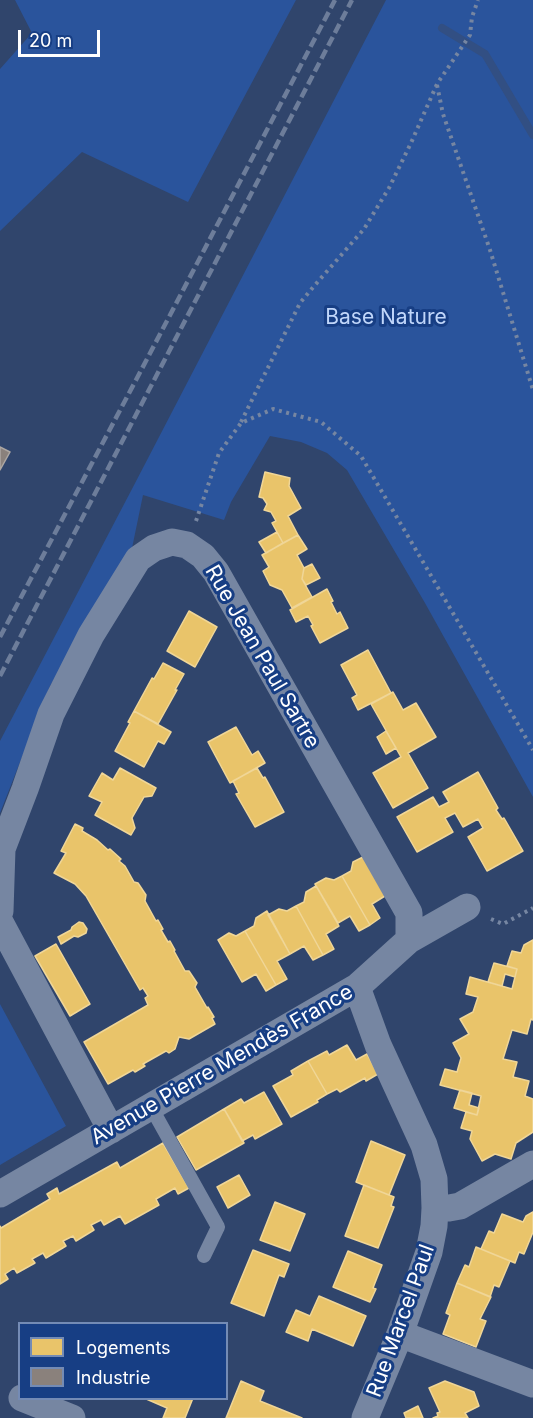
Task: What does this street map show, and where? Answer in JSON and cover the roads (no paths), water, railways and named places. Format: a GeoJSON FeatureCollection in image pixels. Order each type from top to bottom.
{"type":"FeatureCollection","features":[{"type":"Feature","properties":{"kind":"street","name":"Rue Jean Paul Sartre"},"geometry":{"type":"LineString","coordinates":[[0,911],[2,849],[51,714],[92,635],[138,559],[154,548],[172,542],[188,545],[203,556],[216,572],[403,903],[408,913],[409,940]]}},
{"type":"Feature","properties":{"kind":"street","name":"Avenue Pierre Mendès France"},"geometry":{"type":"LineString","coordinates":[[0,1194],[357,987],[409,940],[467,908]]}},
{"type":"Feature","properties":{"kind":"street"},"geometry":{"type":"LineString","coordinates":[[0,922],[111,1130]]}},
{"type":"Feature","properties":{"kind":"street","name":"Rue Marcel Paul"},"geometry":{"type":"LineString","coordinates":[[357,987],[378,1045],[424,1145],[434,1179],[435,1208],[429,1252],[400,1334],[365,1418]]}},
{"type":"Feature","properties":{"kind":"street"},"geometry":{"type":"LineString","coordinates":[[435,1208],[460,1206],[533,1164]]}},
{"type":"Feature","properties":{"kind":"street"},"geometry":{"type":"LineString","coordinates":[[400,1334],[533,1384]]}},
{"type":"Feature","properties":{"kind":"street"},"geometry":{"type":"LineString","coordinates":[[0,1390],[18,1397]]}},
{"type":"Feature","properties":{"kind":"street"},"geometry":{"type":"LineString","coordinates":[[26,1400],[72,1418]]}},
{"type":"Feature","properties":{"kind":"lane"},"geometry":{"type":"LineString","coordinates":[[151,1107],[218,1227],[204,1256]]}},
{"type":"Feature","properties":{"kind":"waterway"},"geometry":{"type":"LineString","coordinates":[[442,28],[485,54],[533,135]]}},
{"type":"Feature","properties":{"kind":"railway"},"geometry":{"type":"LineString","coordinates":[[0,637],[335,0]]}},
{"type":"Feature","properties":{"kind":"railway"},"geometry":{"type":"LineString","coordinates":[[0,676],[352,0]]}},
{"type":"Feature","properties":{"kind":"park label","name":"Base Nature"},"geometry":{"type":"Point","coordinates":[386,318]}}]}
